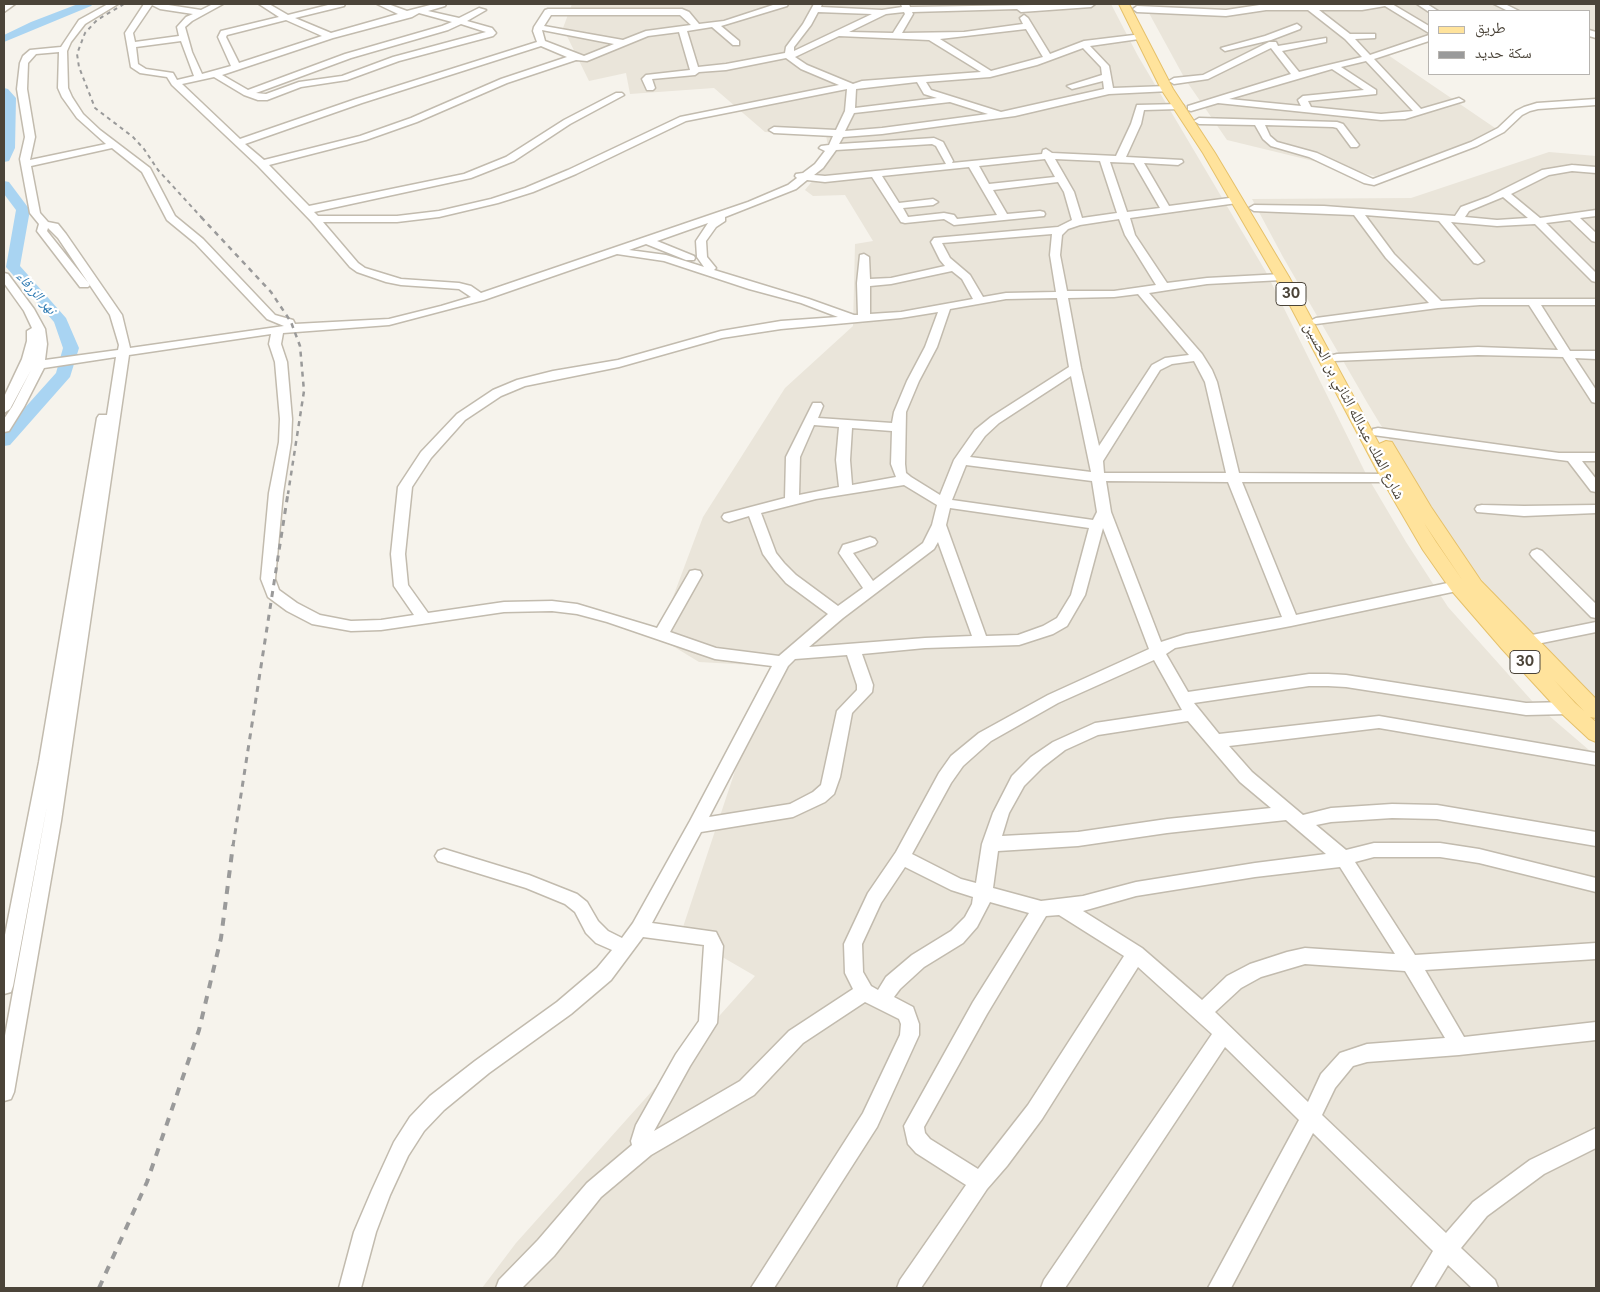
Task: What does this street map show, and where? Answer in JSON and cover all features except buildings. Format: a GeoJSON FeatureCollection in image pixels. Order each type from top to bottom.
{"type":"FeatureCollection","features":[{"type":"Feature","properties":{"kind":"main road","name":"شارع الملك عبدالله الثاني بن الحسين"},"geometry":{"type":"LineString","coordinates":[[1132,6],[1139,36],[1185,107],[1237,200],[1351,393],[1363,415],[1389,478],[1425,539],[1457,586],[1568,708],[1596,734]]}},
{"type":"Feature","properties":{"kind":"main road","name":"شارع الملك عبدالله الثاني بن الحسين"},"geometry":{"type":"LineString","coordinates":[[1132,6],[1171,85]]}},
{"type":"Feature","properties":{"kind":"main road","name":"شارع الملك عبدالله الثاني بن الحسين"},"geometry":{"type":"LineString","coordinates":[[1185,107],[1199,121],[1254,208],[1337,358],[1351,393]]}},
{"type":"Feature","properties":{"kind":"main road","name":"شارع الملك عبدالله الثاني بن الحسين"},"geometry":{"type":"LineString","coordinates":[[1363,415],[1378,432],[1424,510],[1467,576],[1526,641],[1596,711]]}},
{"type":"Feature","properties":{"kind":"street"},"geometry":{"type":"LineString","coordinates":[[4,10],[11,4]]}},
{"type":"Feature","properties":{"kind":"street"},"geometry":{"type":"LineString","coordinates":[[114,4],[78,25],[63,49],[63,88],[67,97],[80,116],[113,146],[142,166],[171,218],[199,241],[269,315],[290,325]]}},
{"type":"Feature","properties":{"kind":"street"},"geometry":{"type":"LineString","coordinates":[[148,4],[131,29],[130,45],[133,62],[137,68],[143,71],[169,74],[175,83],[262,164],[315,219],[354,265],[361,270],[386,279],[458,286],[467,288],[477,296]]}},
{"type":"Feature","properties":{"kind":"street"},"geometry":{"type":"LineString","coordinates":[[154,4],[200,12]]}},
{"type":"Feature","properties":{"kind":"street"},"geometry":{"type":"LineString","coordinates":[[199,78],[181,30],[183,23],[200,12],[219,4]]}},
{"type":"Feature","properties":{"kind":"street"},"geometry":{"type":"LineString","coordinates":[[263,4],[286,17],[330,36]]}},
{"type":"Feature","properties":{"kind":"street"},"geometry":{"type":"LineString","coordinates":[[236,67],[222,36],[224,33],[341,4]]}},
{"type":"Feature","properties":{"kind":"street"},"geometry":{"type":"LineString","coordinates":[[381,4],[409,15]]}},
{"type":"Feature","properties":{"kind":"street"},"geometry":{"type":"LineString","coordinates":[[175,83],[215,74],[330,36],[409,15],[442,4]]}},
{"type":"Feature","properties":{"kind":"street"},"geometry":{"type":"LineString","coordinates":[[556,4],[538,27],[537,34],[542,43],[553,49],[575,57],[586,58],[646,34],[736,21],[784,4]]}},
{"type":"Feature","properties":{"kind":"street"},"geometry":{"type":"LineString","coordinates":[[605,4],[606,14]]}},
{"type":"Feature","properties":{"kind":"street"},"geometry":{"type":"LineString","coordinates":[[628,4],[629,14]]}},
{"type":"Feature","properties":{"kind":"street"},"geometry":{"type":"LineString","coordinates":[[871,4],[887,11]]}},
{"type":"Feature","properties":{"kind":"street"},"geometry":{"type":"LineString","coordinates":[[650,88],[647,79],[650,77],[693,73],[694,70],[726,68],[789,56],[887,11],[906,6],[1091,4]]}},
{"type":"Feature","properties":{"kind":"street"},"geometry":{"type":"LineString","coordinates":[[1222,4],[1226,13]]}},
{"type":"Feature","properties":{"kind":"street"},"geometry":{"type":"LineString","coordinates":[[1132,6],[1197,8],[1226,13],[1268,5],[1362,7],[1383,4]]}},
{"type":"Feature","properties":{"kind":"street"},"geometry":{"type":"LineString","coordinates":[[1387,4],[1428,29]]}},
{"type":"Feature","properties":{"kind":"street"},"geometry":{"type":"LineString","coordinates":[[1421,4],[1432,10]]}},
{"type":"Feature","properties":{"kind":"street"},"geometry":{"type":"LineString","coordinates":[[1498,4],[1513,10]]}},
{"type":"Feature","properties":{"kind":"street"},"geometry":{"type":"LineString","coordinates":[[789,56],[790,47],[811,32],[817,6],[887,11]]}},
{"type":"Feature","properties":{"kind":"street"},"geometry":{"type":"LineString","coordinates":[[895,37],[909,14],[906,6]]}},
{"type":"Feature","properties":{"kind":"street"},"geometry":{"type":"LineString","coordinates":[[1020,6],[1028,26],[1048,58]]}},
{"type":"Feature","properties":{"kind":"street"},"geometry":{"type":"LineString","coordinates":[[1309,6],[1348,37],[1366,59],[1419,112]]}},
{"type":"Feature","properties":{"kind":"street"},"geometry":{"type":"LineString","coordinates":[[247,93],[348,56],[445,28],[482,10]]}},
{"type":"Feature","properties":{"kind":"street"},"geometry":{"type":"LineString","coordinates":[[215,74],[247,93],[258,97],[268,97],[309,83],[352,76],[396,60],[492,33],[460,21],[420,11]]}},
{"type":"Feature","properties":{"kind":"street"},"geometry":{"type":"LineString","coordinates":[[548,12],[606,14],[682,12],[697,27]]}},
{"type":"Feature","properties":{"kind":"street"},"geometry":{"type":"LineString","coordinates":[[714,25],[736,43]]}},
{"type":"Feature","properties":{"kind":"street"},"geometry":{"type":"LineString","coordinates":[[811,32],[837,35],[931,37],[964,35],[1028,26]]}},
{"type":"Feature","properties":{"kind":"street"},"geometry":{"type":"LineString","coordinates":[[538,27],[623,43]]}},
{"type":"Feature","properties":{"kind":"street"},"geometry":{"type":"LineString","coordinates":[[774,130],[882,131],[1002,116],[1109,91],[1171,85],[1204,77],[1218,68],[1273,44],[1298,27]]}},
{"type":"Feature","properties":{"kind":"street"},"geometry":{"type":"LineString","coordinates":[[682,28],[694,70]]}},
{"type":"Feature","properties":{"kind":"street"},"geometry":{"type":"LineString","coordinates":[[315,219],[397,220],[439,214],[494,201],[572,172],[683,119],[862,84],[990,74],[1018,68],[1084,44],[1139,36]]}},
{"type":"Feature","properties":{"kind":"street"},"geometry":{"type":"LineString","coordinates":[[1348,37],[1372,36]]}},
{"type":"Feature","properties":{"kind":"street"},"geometry":{"type":"LineString","coordinates":[[931,37],[990,74]]}},
{"type":"Feature","properties":{"kind":"street"},"geometry":{"type":"LineString","coordinates":[[130,45],[184,38]]}},
{"type":"Feature","properties":{"kind":"street"},"geometry":{"type":"LineString","coordinates":[[1121,157],[1136,124],[1140,107],[1185,107],[1216,100],[1297,75],[1366,59],[1428,38]]}},
{"type":"Feature","properties":{"kind":"street"},"geometry":{"type":"LineString","coordinates":[[1225,48],[1323,40]]}},
{"type":"Feature","properties":{"kind":"street"},"geometry":{"type":"LineString","coordinates":[[238,143],[369,98],[542,43]]}},
{"type":"Feature","properties":{"kind":"street"},"geometry":{"type":"LineString","coordinates":[[1084,44],[1103,62],[1109,91]]}},
{"type":"Feature","properties":{"kind":"street"},"geometry":{"type":"LineString","coordinates":[[1273,44],[1297,75]]}},
{"type":"Feature","properties":{"kind":"street"},"geometry":{"type":"LineString","coordinates":[[63,49],[33,52],[26,58],[24,63],[22,88],[30,137],[24,156],[35,213],[44,229],[108,318],[119,349]]}},
{"type":"Feature","properties":{"kind":"street"},"geometry":{"type":"LineString","coordinates":[[789,56],[804,67],[850,86]]}},
{"type":"Feature","properties":{"kind":"street"},"geometry":{"type":"LineString","coordinates":[[262,164],[363,138],[414,120],[504,81],[575,57]]}},
{"type":"Feature","properties":{"kind":"street"},"geometry":{"type":"LineString","coordinates":[[1308,110],[1303,100],[1306,98],[1372,92],[1333,66]]}},
{"type":"Feature","properties":{"kind":"street"},"geometry":{"type":"LineString","coordinates":[[1072,86],[1106,76]]}},
{"type":"Feature","properties":{"kind":"street"},"geometry":{"type":"LineString","coordinates":[[920,80],[927,92],[1002,116]]}},
{"type":"Feature","properties":{"kind":"street"},"geometry":{"type":"LineString","coordinates":[[477,296],[613,253],[641,239],[737,209],[784,191],[806,178],[818,166],[850,111],[850,86]]}},
{"type":"Feature","properties":{"kind":"street"},"geometry":{"type":"LineString","coordinates":[[306,210],[467,176],[510,159],[567,122],[619,95]]}},
{"type":"Feature","properties":{"kind":"street"},"geometry":{"type":"LineString","coordinates":[[850,111],[953,99]]}},
{"type":"Feature","properties":{"kind":"street"},"geometry":{"type":"LineString","coordinates":[[1216,100],[1381,118],[1419,112],[1458,101]]}},
{"type":"Feature","properties":{"kind":"street"},"geometry":{"type":"LineString","coordinates":[[1259,123],[1266,137],[1274,144],[1313,155],[1368,181],[1374,182],[1474,144],[1501,130],[1526,109],[1537,106],[1596,102]]}},
{"type":"Feature","properties":{"kind":"street"},"geometry":{"type":"LineString","coordinates":[[1199,121],[1334,124],[1340,126],[1354,145]]}},
{"type":"Feature","properties":{"kind":"street"},"geometry":{"type":"LineString","coordinates":[[33,362],[257,329],[290,325],[389,322],[427,314],[641,239],[748,198],[794,175],[827,148],[934,141],[940,144],[948,161]]}},
{"type":"Feature","properties":{"kind":"street"},"geometry":{"type":"LineString","coordinates":[[26,164],[113,146]]}},
{"type":"Feature","properties":{"kind":"street"},"geometry":{"type":"LineString","coordinates":[[794,175],[824,179],[1047,154],[1104,158],[1121,157]]}},
{"type":"Feature","properties":{"kind":"street"},"geometry":{"type":"LineString","coordinates":[[1047,154],[1072,199],[1078,222]]}},
{"type":"Feature","properties":{"kind":"street"},"geometry":{"type":"LineString","coordinates":[[806,178],[820,174],[948,161],[1047,154],[1121,157],[1137,160],[1178,162]]}},
{"type":"Feature","properties":{"kind":"street"},"geometry":{"type":"LineString","coordinates":[[1104,158],[1136,246],[1164,288]]}},
{"type":"Feature","properties":{"kind":"street"},"geometry":{"type":"LineString","coordinates":[[1137,160],[1166,211]]}},
{"type":"Feature","properties":{"kind":"street"},"geometry":{"type":"LineString","coordinates":[[972,163],[988,186],[1004,217]]}},
{"type":"Feature","properties":{"kind":"street"},"geometry":{"type":"LineString","coordinates":[[1456,221],[1460,213],[1465,209],[1504,193],[1546,172],[1558,169],[1596,170]]}},
{"type":"Feature","properties":{"kind":"street"},"geometry":{"type":"LineString","coordinates":[[875,174],[905,220],[950,217],[960,238]]}},
{"type":"Feature","properties":{"kind":"street"},"geometry":{"type":"LineString","coordinates":[[988,186],[1062,179]]}},
{"type":"Feature","properties":{"kind":"street"},"geometry":{"type":"LineString","coordinates":[[1504,193],[1538,221],[1596,278]]}},
{"type":"Feature","properties":{"kind":"street"},"geometry":{"type":"LineString","coordinates":[[979,299],[966,277],[945,260],[936,242],[940,239],[1060,230],[1078,222],[1237,200]]}},
{"type":"Feature","properties":{"kind":"street"},"geometry":{"type":"LineString","coordinates":[[896,206],[933,202]]}},
{"type":"Feature","properties":{"kind":"street"},"geometry":{"type":"LineString","coordinates":[[1254,208],[1306,208],[1497,223],[1538,221],[1596,213]]}},
{"type":"Feature","properties":{"kind":"street"},"geometry":{"type":"LineString","coordinates":[[715,272],[702,257],[701,241],[712,225],[737,209]]}},
{"type":"Feature","properties":{"kind":"street"},"geometry":{"type":"LineString","coordinates":[[1357,212],[1390,256],[1438,305]]}},
{"type":"Feature","properties":{"kind":"street"},"geometry":{"type":"LineString","coordinates":[[954,222],[1040,214]]}},
{"type":"Feature","properties":{"kind":"street"},"geometry":{"type":"LineString","coordinates":[[1572,216],[1596,239]]}},
{"type":"Feature","properties":{"kind":"street"},"geometry":{"type":"LineString","coordinates":[[1443,220],[1478,261]]}},
{"type":"Feature","properties":{"kind":"street"},"geometry":{"type":"LineString","coordinates":[[4,1092],[53,821],[72,654],[119,349],[116,315],[58,230],[54,226],[44,229]]}},
{"type":"Feature","properties":{"kind":"street"},"geometry":{"type":"LineString","coordinates":[[1060,230],[1055,244],[1055,256],[1075,368],[1097,469],[1101,519],[1157,652],[1192,714],[1246,777],[1344,859],[1436,1003],[1459,1046]]}},
{"type":"Feature","properties":{"kind":"street"},"geometry":{"type":"LineString","coordinates":[[641,239],[673,250],[715,272]]}},
{"type":"Feature","properties":{"kind":"street"},"geometry":{"type":"LineString","coordinates":[[613,253],[650,254],[715,272],[753,287],[858,318]]}},
{"type":"Feature","properties":{"kind":"street"},"geometry":{"type":"LineString","coordinates":[[858,318],[863,283],[864,257]]}},
{"type":"Feature","properties":{"kind":"street"},"geometry":{"type":"LineString","coordinates":[[863,283],[891,281],[956,267]]}},
{"type":"Feature","properties":{"kind":"street"},"geometry":{"type":"LineString","coordinates":[[4,276],[22,298],[39,329],[33,362],[18,407],[4,428]]}},
{"type":"Feature","properties":{"kind":"street"},"geometry":{"type":"LineString","coordinates":[[426,619],[401,586],[398,554],[405,487],[426,455],[461,417],[478,404],[521,383],[552,374],[619,363],[721,335],[781,325],[901,314],[979,299],[1006,296],[1142,292],[1226,279],[1282,277]]}},
{"type":"Feature","properties":{"kind":"street"},"geometry":{"type":"LineString","coordinates":[[1142,292],[1198,357],[1211,382],[1233,477],[1291,621]]}},
{"type":"Feature","properties":{"kind":"street"},"geometry":{"type":"LineString","coordinates":[[1533,302],[1568,353],[1596,399]]}},
{"type":"Feature","properties":{"kind":"street"},"geometry":{"type":"LineString","coordinates":[[1316,320],[1438,305],[1596,302]]}},
{"type":"Feature","properties":{"kind":"street"},"geometry":{"type":"LineString","coordinates":[[946,306],[931,347],[900,412],[898,427],[898,464],[900,474],[906,480],[944,503],[1101,519]]}},
{"type":"Feature","properties":{"kind":"street"},"geometry":{"type":"LineString","coordinates":[[257,329],[269,315]]}},
{"type":"Feature","properties":{"kind":"street"},"geometry":{"type":"LineString","coordinates":[[276,337],[290,325]]}},
{"type":"Feature","properties":{"kind":"street"},"geometry":{"type":"LineString","coordinates":[[119,349],[153,348],[257,329],[276,337]]}},
{"type":"Feature","properties":{"kind":"street"},"geometry":{"type":"LineString","coordinates":[[276,337],[281,362],[286,419],[285,442],[276,493],[268,583],[273,593],[305,614],[317,620],[333,624],[381,625],[504,607],[552,606],[585,611],[715,654],[787,658],[925,643],[1004,641],[1031,637],[1062,622],[1072,608],[1083,582],[1101,519]]}},
{"type":"Feature","properties":{"kind":"street"},"geometry":{"type":"LineString","coordinates":[[115,370],[153,348]]}},
{"type":"Feature","properties":{"kind":"street"},"geometry":{"type":"LineString","coordinates":[[1337,358],[1478,351],[1596,355]]}},
{"type":"Feature","properties":{"kind":"street"},"geometry":{"type":"LineString","coordinates":[[94,354],[115,370]]}},
{"type":"Feature","properties":{"kind":"street"},"geometry":{"type":"LineString","coordinates":[[1097,469],[1156,368],[1169,361],[1198,357]]}},
{"type":"Feature","properties":{"kind":"street"},"geometry":{"type":"LineString","coordinates":[[4,409],[33,362]]}},
{"type":"Feature","properties":{"kind":"street"},"geometry":{"type":"LineString","coordinates":[[350,1288],[365,1232],[382,1190],[401,1149],[417,1124],[437,1103],[482,1067],[583,994],[604,974],[639,929],[787,658],[838,614],[929,546],[939,525],[944,503],[961,460],[980,433],[995,420],[1075,368]]}},
{"type":"Feature","properties":{"kind":"street"},"geometry":{"type":"LineString","coordinates":[[792,501],[793,457],[817,406]]}},
{"type":"Feature","properties":{"kind":"street"},"geometry":{"type":"LineString","coordinates":[[811,421],[898,427]]}},
{"type":"Feature","properties":{"kind":"street"},"geometry":{"type":"LineString","coordinates":[[846,424],[843,466],[846,490]]}},
{"type":"Feature","properties":{"kind":"street"},"geometry":{"type":"LineString","coordinates":[[1378,432],[1572,458],[1596,457]]}},
{"type":"Feature","properties":{"kind":"street"},"geometry":{"type":"LineString","coordinates":[[1572,458],[1596,488]]}},
{"type":"Feature","properties":{"kind":"street"},"geometry":{"type":"LineString","coordinates":[[961,460],[1233,477],[1389,478]]}},
{"type":"Feature","properties":{"kind":"street"},"geometry":{"type":"LineString","coordinates":[[729,517],[792,501],[906,480]]}},
{"type":"Feature","properties":{"kind":"street"},"geometry":{"type":"LineString","coordinates":[[1482,509],[1524,511],[1596,509]]}},
{"type":"Feature","properties":{"kind":"street"},"geometry":{"type":"LineString","coordinates":[[754,512],[770,554],[779,566],[791,579],[838,614]]}},
{"type":"Feature","properties":{"kind":"street"},"geometry":{"type":"LineString","coordinates":[[939,525],[960,578],[980,641]]}},
{"type":"Feature","properties":{"kind":"street"},"geometry":{"type":"LineString","coordinates":[[870,542],[848,548],[846,552],[872,590]]}},
{"type":"Feature","properties":{"kind":"street"},"geometry":{"type":"LineString","coordinates":[[1537,554],[1596,612]]}},
{"type":"Feature","properties":{"kind":"street"},"geometry":{"type":"LineString","coordinates":[[661,635],[695,575]]}},
{"type":"Feature","properties":{"kind":"street"},"geometry":{"type":"LineString","coordinates":[[762,1288],[870,1120],[906,1044],[910,1024],[906,1013],[873,996],[854,973],[853,944],[874,898],[902,857],[944,778],[957,761],[985,737],[1053,699],[1157,652],[1170,644],[1186,639],[1291,621],[1457,586]]}},
{"type":"Feature","properties":{"kind":"street"},"geometry":{"type":"LineString","coordinates":[[1526,641],[1596,627]]}},
{"type":"Feature","properties":{"kind":"street"},"geometry":{"type":"LineString","coordinates":[[696,826],[793,810],[819,797],[828,789],[845,711],[864,692],[864,685],[853,650]]}},
{"type":"Feature","properties":{"kind":"street"},"geometry":{"type":"LineString","coordinates":[[4,986],[35,825],[72,654]]}},
{"type":"Feature","properties":{"kind":"street"},"geometry":{"type":"LineString","coordinates":[[1182,699],[1309,680],[1328,680],[1346,681],[1526,709],[1568,708]]}},
{"type":"Feature","properties":{"kind":"street"},"geometry":{"type":"LineString","coordinates":[[507,1288],[546,1248],[594,1190],[644,1148],[747,1088],[796,1037],[894,984],[918,961],[957,937],[971,922],[981,905],[991,844],[1001,813],[1018,781],[1037,762],[1059,746],[1095,729],[1192,714]]}},
{"type":"Feature","properties":{"kind":"street"},"geometry":{"type":"LineString","coordinates":[[1214,741],[1379,722],[1596,759]]}},
{"type":"Feature","properties":{"kind":"street"},"geometry":{"type":"LineString","coordinates":[[991,844],[1078,839],[1168,826],[1314,818],[1392,810],[1437,812],[1596,839]]}},
{"type":"Feature","properties":{"kind":"street"},"geometry":{"type":"LineString","coordinates":[[35,825],[53,821]]}},
{"type":"Feature","properties":{"kind":"street"},"geometry":{"type":"LineString","coordinates":[[902,857],[939,878],[957,885],[1041,909],[1062,908],[1136,890],[1255,870],[1344,859],[1352,855],[1374,850],[1440,850],[1479,856],[1596,885]]}},
{"type":"Feature","properties":{"kind":"street"},"geometry":{"type":"LineString","coordinates":[[444,856],[529,882],[571,899],[581,907],[592,927],[602,937],[625,948]]}},
{"type":"Feature","properties":{"kind":"street"},"geometry":{"type":"LineString","coordinates":[[1062,908],[1136,954],[1202,1012],[1487,1288]]}},
{"type":"Feature","properties":{"kind":"street"},"geometry":{"type":"LineString","coordinates":[[980,1182],[923,1146],[914,1137],[914,1126],[980,1008],[1041,909]]}},
{"type":"Feature","properties":{"kind":"street"},"geometry":{"type":"LineString","coordinates":[[639,929],[710,938],[714,946],[708,1023],[683,1060],[643,1132],[642,1141],[644,1148]]}},
{"type":"Feature","properties":{"kind":"street"},"geometry":{"type":"LineString","coordinates":[[1202,1012],[1234,982],[1256,970],[1287,960],[1318,956],[1411,963],[1596,952]]}},
{"type":"Feature","properties":{"kind":"street"},"geometry":{"type":"LineString","coordinates":[[908,1288],[980,1182],[1000,1159],[1035,1112],[1136,954]]}},
{"type":"Feature","properties":{"kind":"street"},"geometry":{"type":"LineString","coordinates":[[1219,1288],[1311,1118],[1328,1081],[1348,1059],[1367,1053],[1459,1046],[1596,1031]]}},
{"type":"Feature","properties":{"kind":"street"},"geometry":{"type":"LineString","coordinates":[[1052,1288],[1224,1033]]}},
{"type":"Feature","properties":{"kind":"street"},"geometry":{"type":"LineString","coordinates":[[1422,1288],[1447,1248],[1480,1209],[1537,1167],[1596,1138]]}},
{"type":"Feature","properties":{"kind":"shaded area"},"geometry":{"type":"Polygon","coordinates":[[[572,4],[1111,4],[1138,56],[1266,272],[1367,476],[1406,542],[1448,607],[1533,702],[1596,756],[1596,1288],[482,1288],[516,1243],[755,976],[681,933],[770,666],[699,662],[658,637],[703,517],[785,388],[853,326],[855,244],[873,241],[845,195],[813,196],[805,190],[830,159],[826,135],[765,132],[714,88],[630,94],[626,73],[589,81],[563,28],[572,4]]]}},
{"type":"Feature","properties":{"kind":"shaded area"},"geometry":{"type":"Polygon","coordinates":[[[1144,4],[1596,4],[1596,38],[1590,36],[1590,10],[1428,10],[1428,39],[1388,55],[1498,130],[1426,160],[1375,176],[1227,140],[1185,79],[1144,4]]]}},
{"type":"Feature","properties":{"kind":"shaded area"},"geometry":{"type":"Polygon","coordinates":[[[1549,152],[1596,156],[1596,701],[1548,656],[1459,554],[1368,404],[1283,257],[1252,199],[1411,198],[1549,152]]]}},
{"type":"Feature","properties":{"kind":"waterway","name":"نهر الزرقاء"},"geometry":{"type":"LineString","coordinates":[[4,39],[35,24],[87,4]]}},
{"type":"Feature","properties":{"kind":"waterway","name":"نهر الزرقاء"},"geometry":{"type":"LineString","coordinates":[[4,92],[10,98],[8,148],[4,158]]}},
{"type":"Feature","properties":{"kind":"waterway","name":"نهر الزرقاء"},"geometry":{"type":"LineString","coordinates":[[4,185],[23,210],[13,267],[61,321],[71,348],[64,374],[4,441]]}},
{"type":"Feature","properties":{"kind":"railway"},"geometry":{"type":"LineString","coordinates":[[124,4],[97,20],[85,33],[77,54],[79,67],[95,108],[133,137],[144,149],[158,170],[202,218]]}},
{"type":"Feature","properties":{"kind":"railway"},"geometry":{"type":"LineString","coordinates":[[201,217],[271,292],[291,322],[300,346],[304,391],[288,494]]}},
{"type":"Feature","properties":{"kind":"railway"},"geometry":{"type":"LineString","coordinates":[[233,846],[288,493]]}},
{"type":"Feature","properties":{"kind":"railway"},"geometry":{"type":"LineString","coordinates":[[99,1288],[147,1182],[199,1030],[221,938],[233,845]]}}]}
